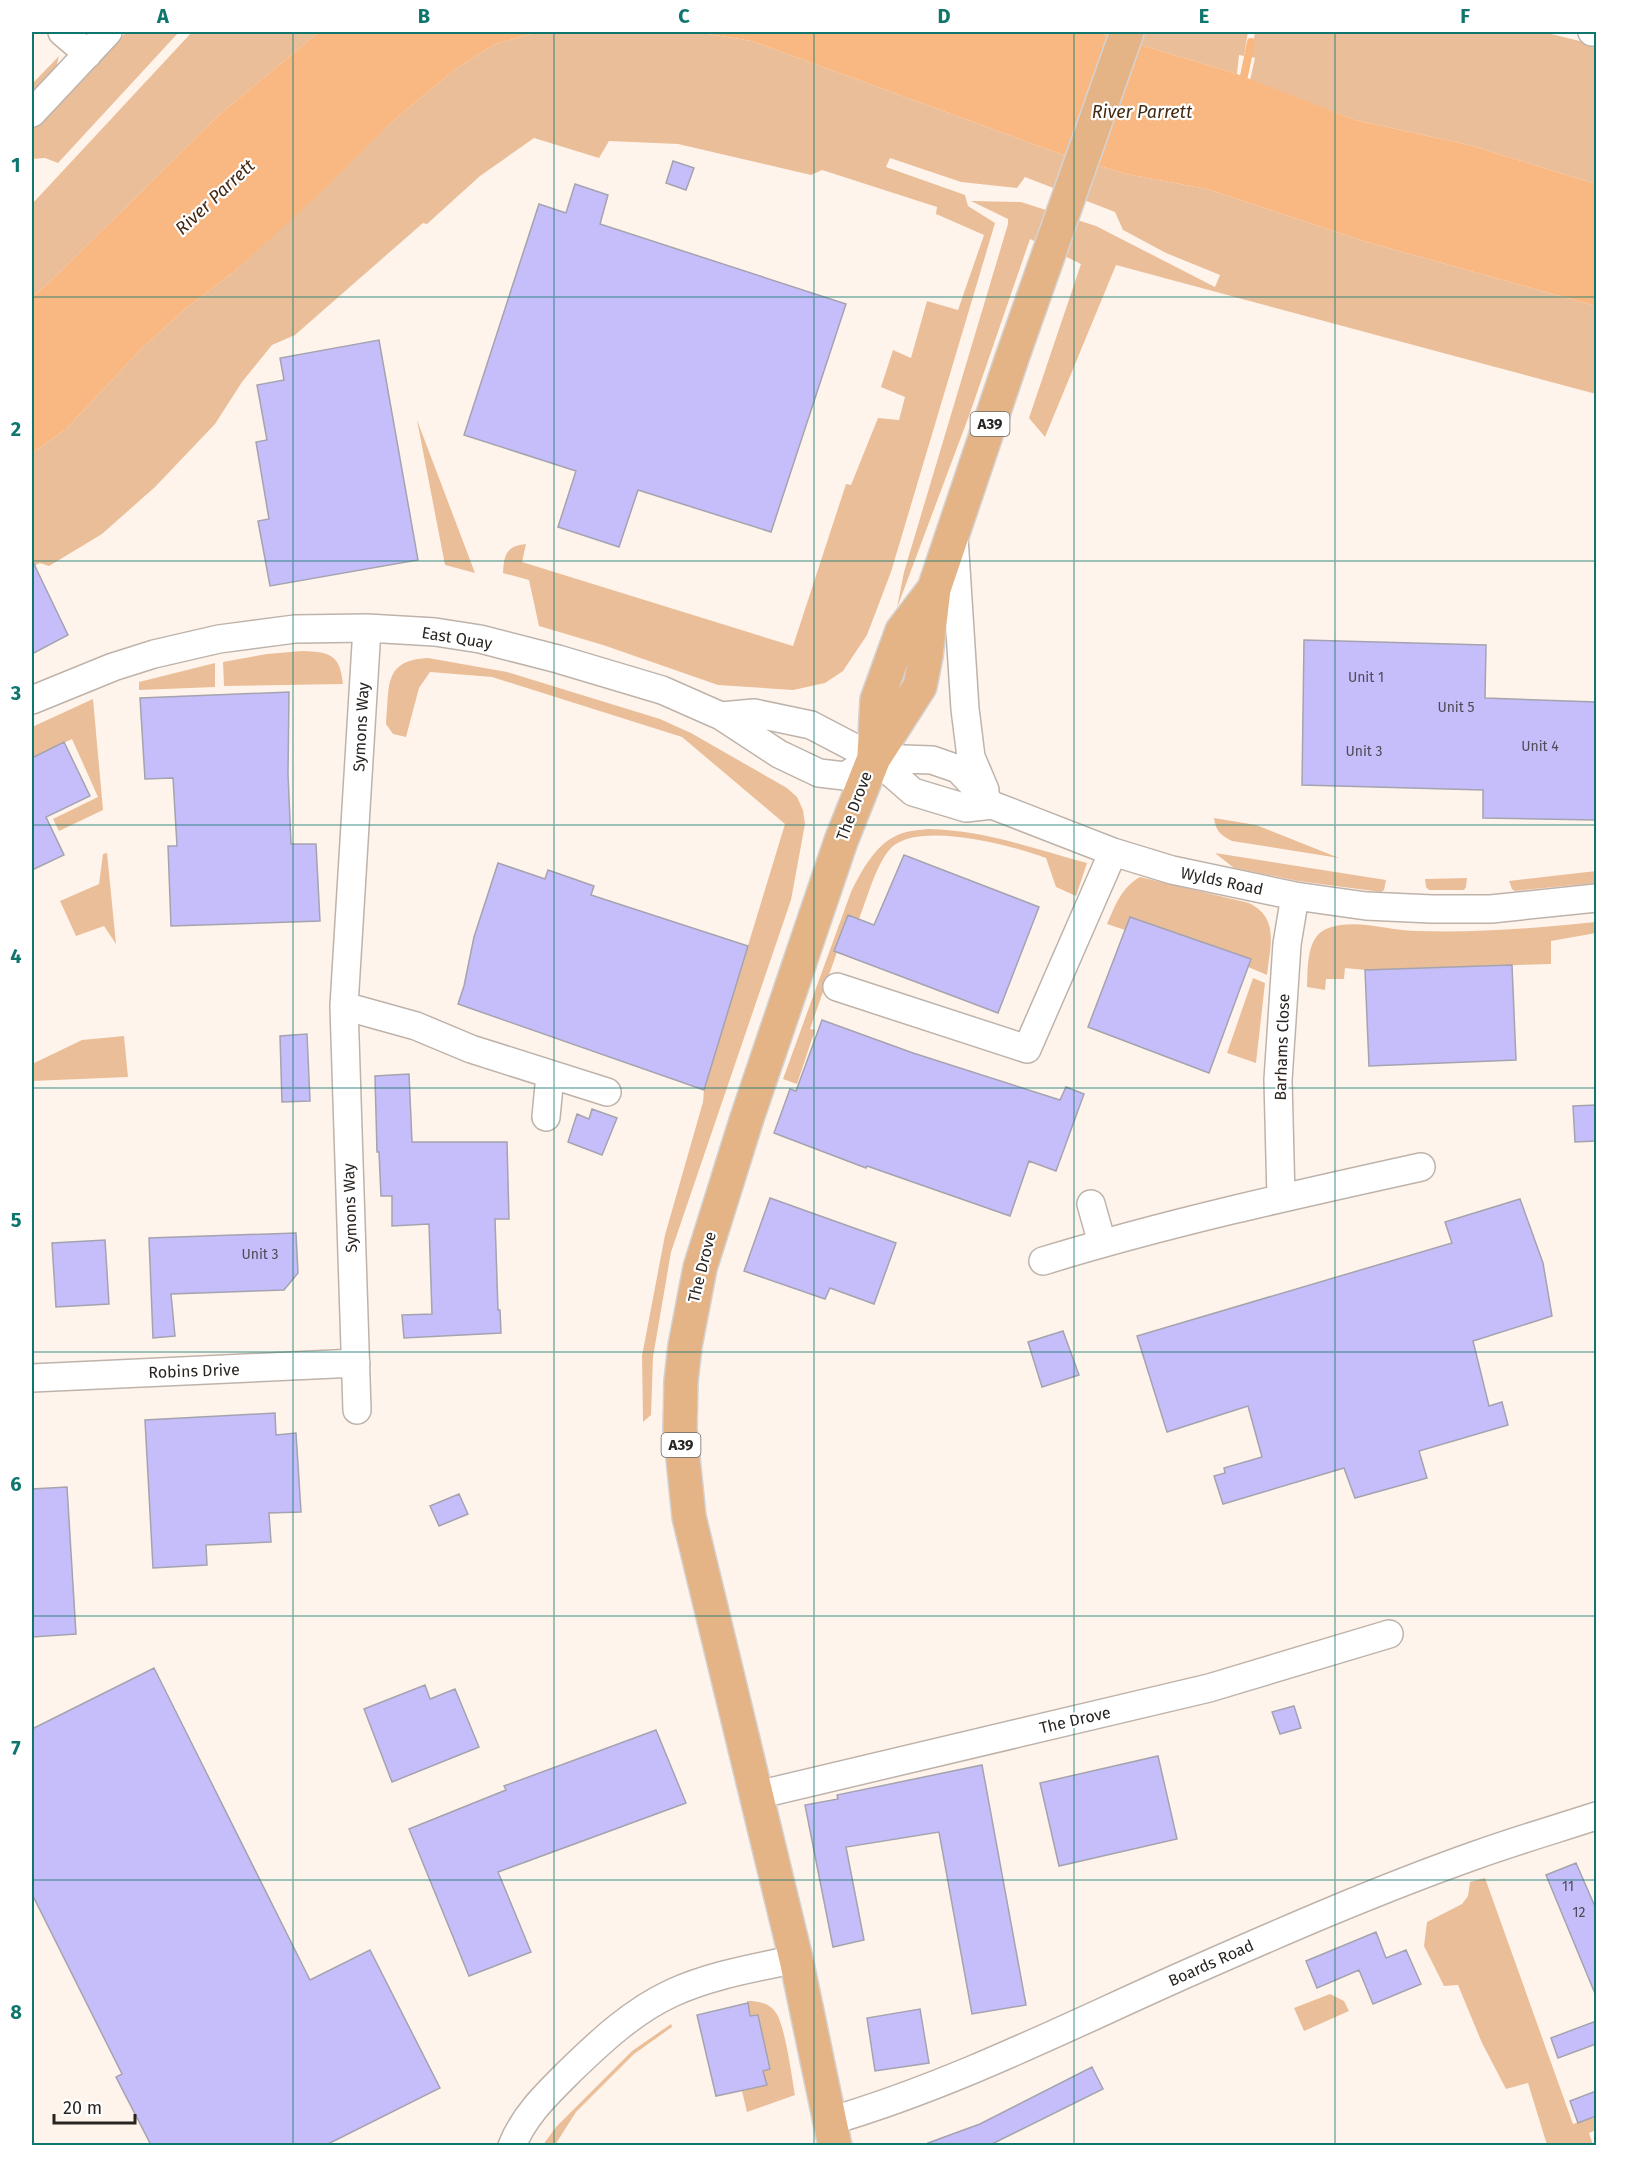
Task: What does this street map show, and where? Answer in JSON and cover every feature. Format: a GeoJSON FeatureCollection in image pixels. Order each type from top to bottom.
{"type":"FeatureCollection","features":[{"type":"Feature","properties":{"kind":"main road","name":"A39"},"geometry":{"type":"LineString","coordinates":[[873,758],[920,686],[934,590],[1127,32]]}},
{"type":"Feature","properties":{"kind":"main road","name":"The Drove"},"geometry":{"type":"LineString","coordinates":[[832,2133],[796,1959],[758,1795],[689,1516],[681,1429],[681,1381],[685,1346],[700,1268],[715,1214],[838,848],[873,758]]}},
{"type":"Feature","properties":{"kind":"street"},"geometry":{"type":"LineString","coordinates":[[62,32],[88,54]]}},
{"type":"Feature","properties":{"kind":"street"},"geometry":{"type":"LineString","coordinates":[[32,113],[108,32]]}},
{"type":"Feature","properties":{"kind":"street"},"geometry":{"type":"LineString","coordinates":[[954,533],[964,709],[971,757],[992,805]]}},
{"type":"Feature","properties":{"kind":"street","name":"East Quay"},"geometry":{"type":"LineString","coordinates":[[32,700],[113,667],[154,654],[219,639],[295,629],[367,628],[480,639],[558,658],[662,690],[721,716],[754,713],[811,725],[873,758]]}},
{"type":"Feature","properties":{"kind":"street","name":"Symons Way"},"geometry":{"type":"LineString","coordinates":[[357,1410],[344,1006],[367,628]]}},
{"type":"Feature","properties":{"kind":"street"},"geometry":{"type":"LineString","coordinates":[[721,716],[779,754],[819,773],[845,776],[873,758],[932,760],[958,769],[992,805]]}},
{"type":"Feature","properties":{"kind":"street","name":"Wylds Road"},"geometry":{"type":"LineString","coordinates":[[873,758],[913,792],[966,808],[992,805],[1113,852],[1172,870],[1295,896],[1366,906],[1432,909],[1491,909],[1596,898]]}},
{"type":"Feature","properties":{"kind":"street"},"geometry":{"type":"LineString","coordinates":[[837,987],[1027,1049],[1113,852]]}},
{"type":"Feature","properties":{"kind":"street","name":"Barhams Close"},"geometry":{"type":"LineString","coordinates":[[1281,1198],[1278,1080],[1287,944],[1295,896]]}},
{"type":"Feature","properties":{"kind":"street"},"geometry":{"type":"LineString","coordinates":[[344,1006],[416,1026],[471,1049],[607,1092]]}},
{"type":"Feature","properties":{"kind":"street"},"geometry":{"type":"LineString","coordinates":[[546,1117],[550,1075]]}},
{"type":"Feature","properties":{"kind":"street"},"geometry":{"type":"LineString","coordinates":[[1043,1261],[1102,1243],[1281,1198],[1421,1167]]}},
{"type":"Feature","properties":{"kind":"street"},"geometry":{"type":"LineString","coordinates":[[1091,1204],[1102,1243]]}},
{"type":"Feature","properties":{"kind":"street","name":"Robins Drive"},"geometry":{"type":"LineString","coordinates":[[32,1378],[356,1363]]}},
{"type":"Feature","properties":{"kind":"street","name":"The Drove"},"geometry":{"type":"LineString","coordinates":[[758,1795],[1209,1688],[1389,1634]]}},
{"type":"Feature","properties":{"kind":"street","name":"Boards Road"},"geometry":{"type":"LineString","coordinates":[[832,2133],[883,2105],[968,2071],[1273,1935],[1477,1854],[1596,1816]]}},
{"type":"Feature","properties":{"kind":"street"},"geometry":{"type":"LineString","coordinates":[[512,2145],[536,2105],[600,2043],[635,2015],[672,1993],[724,1975],[796,1959]]}},
{"type":"Feature","properties":{"kind":"shaded area"},"geometry":{"type":"Polygon","coordinates":[[[126,32],[179,32],[58,163],[45,158],[32,159],[32,128],[81,82],[126,32]]]}},
{"type":"Feature","properties":{"kind":"shaded area"},"geometry":{"type":"Polygon","coordinates":[[[192,32],[319,32],[219,115],[32,297],[32,204],[192,32]]]}},
{"type":"Feature","properties":{"kind":"shaded area"},"geometry":{"type":"Polygon","coordinates":[[[696,32],[752,41],[1058,153],[1126,174],[1207,189],[1367,242],[1596,306],[1596,394],[1116,265],[1045,437],[1029,418],[1081,264],[1030,239],[970,413],[897,608],[904,572],[1008,224],[1008,219],[971,201],[1021,202],[1096,226],[1215,287],[1220,275],[1166,253],[1123,230],[1115,212],[1025,177],[1017,188],[961,182],[890,158],[886,167],[965,195],[968,206],[995,223],[891,572],[867,635],[843,671],[825,683],[793,690],[718,685],[603,645],[539,626],[529,580],[503,573],[507,552],[514,547],[526,544],[522,562],[793,646],[846,484],[851,485],[878,418],[899,420],[905,397],[881,387],[893,350],[911,358],[927,301],[958,310],[984,235],[936,214],[937,207],[822,170],[811,175],[678,144],[609,141],[599,158],[534,138],[480,176],[427,224],[423,223],[295,335],[272,345],[242,382],[215,424],[155,487],[102,534],[49,566],[40,563],[32,567],[32,453],[66,429],[141,349],[186,308],[235,271],[394,120],[454,70],[495,44],[535,33],[696,32]]]}},
{"type":"Feature","properties":{"kind":"shaded area"},"geometry":{"type":"Polygon","coordinates":[[[1097,32],[1248,32],[1244,56],[1239,55],[1237,74],[1097,32]]]}},
{"type":"Feature","properties":{"kind":"shaded area"},"geometry":{"type":"Polygon","coordinates":[[[1255,32],[1543,32],[1596,45],[1596,184],[1469,145],[1355,120],[1250,80],[1255,58],[1251,57],[1255,32]]]}},
{"type":"Feature","properties":{"kind":"shaded area"},"geometry":{"type":"Polygon","coordinates":[[[59,56],[55,72],[32,95],[32,84],[59,56]]]}},
{"type":"Feature","properties":{"kind":"shaded area"},"geometry":{"type":"Polygon","coordinates":[[[417,420],[475,573],[445,565],[417,420]]]}},
{"type":"Feature","properties":{"kind":"shaded area"},"geometry":{"type":"Polygon","coordinates":[[[320,652],[332,657],[339,666],[343,684],[224,686],[223,662],[267,654],[320,652]]]}},
{"type":"Feature","properties":{"kind":"shaded area"},"geometry":{"type":"Polygon","coordinates":[[[428,658],[507,672],[660,719],[691,733],[787,788],[797,797],[803,810],[805,824],[791,900],[671,1252],[653,1357],[651,1415],[643,1422],[642,1356],[665,1235],[703,1102],[704,1090],[785,824],[682,737],[492,677],[430,672],[419,688],[406,737],[393,734],[386,724],[391,678],[403,664],[428,658]]]}},
{"type":"Feature","properties":{"kind":"shaded area"},"geometry":{"type":"Polygon","coordinates":[[[215,663],[215,687],[139,690],[139,682],[215,663]]]}},
{"type":"Feature","properties":{"kind":"shaded area"},"geometry":{"type":"Polygon","coordinates":[[[93,699],[103,810],[59,831],[53,819],[98,797],[72,739],[32,758],[32,727],[93,699]]]}},
{"type":"Feature","properties":{"kind":"shaded area"},"geometry":{"type":"Polygon","coordinates":[[[1214,818],[1256,825],[1339,858],[1232,841],[1219,832],[1214,818]]]}},
{"type":"Feature","properties":{"kind":"shaded area"},"geometry":{"type":"Polygon","coordinates":[[[929,829],[989,837],[1087,863],[1076,896],[1056,887],[1046,858],[1012,847],[967,838],[923,836],[904,840],[891,848],[876,872],[859,919],[848,915],[834,950],[837,952],[810,1029],[815,1030],[797,1084],[783,1079],[851,892],[860,875],[871,858],[891,838],[907,832],[929,829]]]}},
{"type":"Feature","properties":{"kind":"shaded area"},"geometry":{"type":"Polygon","coordinates":[[[107,853],[116,944],[104,926],[76,936],[60,901],[99,884],[103,854],[107,853]]]}},
{"type":"Feature","properties":{"kind":"shaded area"},"geometry":{"type":"Polygon","coordinates":[[[1215,853],[1386,880],[1384,890],[1381,892],[1298,881],[1234,868],[1215,853]]]}},
{"type":"Feature","properties":{"kind":"shaded area"},"geometry":{"type":"Polygon","coordinates":[[[1596,871],[1596,883],[1515,891],[1509,881],[1596,871]]]}},
{"type":"Feature","properties":{"kind":"shaded area"},"geometry":{"type":"Polygon","coordinates":[[[1140,877],[1249,903],[1259,909],[1269,925],[1271,934],[1267,975],[1248,967],[1251,959],[1107,924],[1124,891],[1140,877]]]}},
{"type":"Feature","properties":{"kind":"shaded area"},"geometry":{"type":"Polygon","coordinates":[[[1467,878],[1464,890],[1429,890],[1425,879],[1467,878]]]}},
{"type":"Feature","properties":{"kind":"shaded area"},"geometry":{"type":"Polygon","coordinates":[[[1596,922],[1596,933],[1551,941],[1551,964],[1365,970],[1345,968],[1344,979],[1326,979],[1325,990],[1307,987],[1311,946],[1319,933],[1337,926],[1360,924],[1407,930],[1462,931],[1596,922]]]}},
{"type":"Feature","properties":{"kind":"shaded area"},"geometry":{"type":"Polygon","coordinates":[[[1253,978],[1265,983],[1256,1063],[1227,1053],[1253,978]]]}},
{"type":"Feature","properties":{"kind":"shaded area"},"geometry":{"type":"Polygon","coordinates":[[[124,1036],[128,1077],[32,1081],[32,1064],[82,1040],[124,1036]]]}},
{"type":"Feature","properties":{"kind":"shaded area"},"geometry":{"type":"Polygon","coordinates":[[[1485,1878],[1573,2124],[1596,2116],[1596,2130],[1589,2133],[1593,2145],[1547,2145],[1528,2083],[1506,2089],[1482,2043],[1458,1985],[1444,1986],[1424,1946],[1427,1922],[1462,1904],[1468,1896],[1470,1882],[1485,1878]]]}},
{"type":"Feature","properties":{"kind":"shaded area"},"geometry":{"type":"Polygon","coordinates":[[[1330,1994],[1344,2001],[1349,2011],[1304,2031],[1294,2008],[1330,1994]]]}},
{"type":"Feature","properties":{"kind":"shaded area"},"geometry":{"type":"Polygon","coordinates":[[[747,2001],[767,2005],[779,2019],[788,2052],[795,2095],[747,2112],[742,2091],[767,2085],[763,2071],[770,2069],[758,2015],[750,2016],[747,2001]]]}},
{"type":"Feature","properties":{"kind":"shaded area"},"geometry":{"type":"Polygon","coordinates":[[[671,2024],[672,2027],[634,2054],[576,2112],[555,2145],[543,2145],[556,2127],[632,2051],[671,2024]]]}},
{"type":"Feature","properties":{"kind":"water","name":"River Parrett"},"geometry":{"type":"Polygon","coordinates":[[[319,32],[549,32],[535,33],[495,44],[454,70],[394,120],[317,196],[235,271],[186,308],[141,349],[66,429],[32,453],[32,297],[219,115],[319,32]]]}},
{"type":"Feature","properties":{"kind":"water","name":"River Parrett"},"geometry":{"type":"Polygon","coordinates":[[[696,32],[1097,32],[1237,74],[1355,120],[1469,145],[1596,184],[1596,306],[1367,242],[1207,189],[1126,174],[1058,153],[752,41],[696,32]]]}},
{"type":"Feature","properties":{"kind":"building"},"geometry":{"type":"Polygon","coordinates":[[[673,161],[694,168],[686,190],[666,183],[673,161]]]}},
{"type":"Feature","properties":{"kind":"building"},"geometry":{"type":"Polygon","coordinates":[[[575,184],[608,195],[600,224],[846,304],[771,532],[638,490],[619,547],[558,527],[576,471],[464,435],[539,204],[566,213],[575,184]]]}},
{"type":"Feature","properties":{"kind":"building"},"geometry":{"type":"Polygon","coordinates":[[[379,340],[418,560],[270,586],[258,521],[269,519],[256,442],[267,440],[257,385],[284,380],[280,358],[379,340]]]}},
{"type":"Feature","properties":{"kind":"building"},"geometry":{"type":"Polygon","coordinates":[[[32,560],[68,635],[32,654],[32,560]]]}},
{"type":"Feature","properties":{"kind":"building"},"geometry":{"type":"Polygon","coordinates":[[[1304,640],[1486,645],[1485,698],[1596,702],[1596,820],[1483,818],[1483,790],[1302,785],[1304,640]]]}},
{"type":"Feature","properties":{"kind":"building"},"geometry":{"type":"Polygon","coordinates":[[[289,692],[288,774],[291,844],[316,844],[320,921],[171,926],[168,846],[177,846],[173,778],[145,779],[140,698],[289,692]]]}},
{"type":"Feature","properties":{"kind":"building"},"geometry":{"type":"Polygon","coordinates":[[[64,742],[90,796],[46,817],[64,855],[32,870],[32,758],[64,742]]]}},
{"type":"Feature","properties":{"kind":"building"},"geometry":{"type":"Polygon","coordinates":[[[904,855],[1039,907],[998,1013],[834,951],[848,915],[874,925],[904,855]]]}},
{"type":"Feature","properties":{"kind":"building"},"geometry":{"type":"Polygon","coordinates":[[[498,863],[545,879],[548,870],[594,886],[591,895],[748,946],[704,1090],[458,1004],[474,937],[498,863]]]}},
{"type":"Feature","properties":{"kind":"building"},"geometry":{"type":"Polygon","coordinates":[[[1130,917],[1251,959],[1209,1073],[1088,1027],[1130,917]]]}},
{"type":"Feature","properties":{"kind":"building"},"geometry":{"type":"Polygon","coordinates":[[[1512,965],[1516,1060],[1369,1066],[1365,970],[1512,965]]]}},
{"type":"Feature","properties":{"kind":"building"},"geometry":{"type":"Polygon","coordinates":[[[822,1020],[913,1053],[1060,1100],[1066,1087],[1084,1094],[1056,1171],[1029,1161],[1010,1216],[867,1166],[866,1168],[774,1133],[790,1089],[796,1091],[822,1020]]]}},
{"type":"Feature","properties":{"kind":"building"},"geometry":{"type":"Polygon","coordinates":[[[307,1034],[310,1101],[282,1102],[280,1036],[307,1034]]]}},
{"type":"Feature","properties":{"kind":"building"},"geometry":{"type":"Polygon","coordinates":[[[409,1074],[412,1142],[507,1142],[509,1219],[495,1219],[501,1333],[404,1338],[402,1315],[432,1314],[429,1224],[392,1226],[392,1196],[381,1196],[375,1076],[409,1074]]]}},
{"type":"Feature","properties":{"kind":"building"},"geometry":{"type":"Polygon","coordinates":[[[1596,1105],[1596,1141],[1575,1142],[1573,1106],[1596,1105]]]}},
{"type":"Feature","properties":{"kind":"building"},"geometry":{"type":"Polygon","coordinates":[[[592,1109],[617,1118],[602,1155],[568,1142],[577,1114],[589,1119],[592,1109]]]}},
{"type":"Feature","properties":{"kind":"building"},"geometry":{"type":"Polygon","coordinates":[[[770,1198],[896,1243],[874,1304],[830,1288],[825,1299],[744,1271],[770,1198]]]}},
{"type":"Feature","properties":{"kind":"building"},"geometry":{"type":"Polygon","coordinates":[[[1520,1199],[1543,1263],[1552,1316],[1473,1341],[1489,1406],[1502,1402],[1508,1425],[1419,1451],[1427,1478],[1355,1498],[1344,1468],[1223,1504],[1214,1476],[1225,1473],[1224,1468],[1262,1457],[1248,1406],[1167,1432],[1137,1336],[1452,1243],[1445,1222],[1520,1199]]]}},
{"type":"Feature","properties":{"kind":"building"},"geometry":{"type":"Polygon","coordinates":[[[296,1233],[298,1273],[284,1290],[171,1294],[175,1336],[153,1338],[149,1238],[296,1233]]]}},
{"type":"Feature","properties":{"kind":"building"},"geometry":{"type":"Polygon","coordinates":[[[105,1240],[109,1304],[56,1307],[52,1243],[105,1240]]]}},
{"type":"Feature","properties":{"kind":"building"},"geometry":{"type":"Polygon","coordinates":[[[1063,1331],[1079,1375],[1042,1387],[1028,1342],[1063,1331]]]}},
{"type":"Feature","properties":{"kind":"building"},"geometry":{"type":"Polygon","coordinates":[[[275,1413],[276,1435],[296,1433],[301,1512],[269,1513],[271,1542],[206,1545],[207,1565],[153,1568],[145,1420],[275,1413]]]}},
{"type":"Feature","properties":{"kind":"building"},"geometry":{"type":"Polygon","coordinates":[[[67,1487],[76,1634],[32,1637],[32,1489],[67,1487]]]}},
{"type":"Feature","properties":{"kind":"building"},"geometry":{"type":"Polygon","coordinates":[[[459,1494],[468,1514],[439,1526],[430,1506],[459,1494]]]}},
{"type":"Feature","properties":{"kind":"building"},"geometry":{"type":"Polygon","coordinates":[[[154,1668],[310,1980],[370,1950],[440,2088],[326,2145],[151,2145],[116,2077],[122,2074],[32,1894],[32,1729],[154,1668]]]}},
{"type":"Feature","properties":{"kind":"building"},"geometry":{"type":"Polygon","coordinates":[[[425,1685],[430,1699],[455,1689],[479,1747],[392,1782],[364,1709],[425,1685]]]}},
{"type":"Feature","properties":{"kind":"building"},"geometry":{"type":"Polygon","coordinates":[[[1294,1706],[1301,1728],[1280,1734],[1272,1712],[1294,1706]]]}},
{"type":"Feature","properties":{"kind":"building"},"geometry":{"type":"Polygon","coordinates":[[[656,1730],[686,1803],[498,1872],[531,1952],[469,1976],[409,1829],[506,1790],[504,1786],[656,1730]]]}},
{"type":"Feature","properties":{"kind":"building"},"geometry":{"type":"Polygon","coordinates":[[[1158,1756],[1177,1839],[1059,1866],[1040,1783],[1158,1756]]]}},
{"type":"Feature","properties":{"kind":"building"},"geometry":{"type":"Polygon","coordinates":[[[982,1765],[1026,2005],[972,2014],[939,1832],[846,1847],[864,1940],[833,1947],[805,1805],[838,1799],[837,1795],[982,1765]]]}},
{"type":"Feature","properties":{"kind":"building"},"geometry":{"type":"Polygon","coordinates":[[[1576,1863],[1596,1909],[1596,1996],[1546,1875],[1576,1863]]]}},
{"type":"Feature","properties":{"kind":"building"},"geometry":{"type":"Polygon","coordinates":[[[1376,1932],[1386,1958],[1406,1950],[1421,1984],[1373,2004],[1359,1970],[1317,1988],[1306,1961],[1376,1932]]]}},
{"type":"Feature","properties":{"kind":"building"},"geometry":{"type":"Polygon","coordinates":[[[748,2003],[750,2016],[758,2015],[770,2069],[763,2071],[767,2085],[716,2096],[697,2015],[748,2003]]]}},
{"type":"Feature","properties":{"kind":"building"},"geometry":{"type":"Polygon","coordinates":[[[920,2009],[929,2063],[875,2071],[867,2018],[920,2009]]]}},
{"type":"Feature","properties":{"kind":"building"},"geometry":{"type":"Polygon","coordinates":[[[1596,2021],[1596,2044],[1558,2058],[1551,2038],[1596,2021]]]}},
{"type":"Feature","properties":{"kind":"building"},"geometry":{"type":"Polygon","coordinates":[[[1092,2067],[1103,2089],[990,2145],[929,2145],[928,2143],[980,2124],[1092,2067]]]}},
{"type":"Feature","properties":{"kind":"building"},"geometry":{"type":"Polygon","coordinates":[[[1596,2091],[1596,2116],[1578,2123],[1570,2101],[1596,2091]]]}},
{"type":"Feature","properties":{"kind":"waterway"},"geometry":{"type":"LineString","coordinates":[[1244,76],[1251,42]]}}]}
